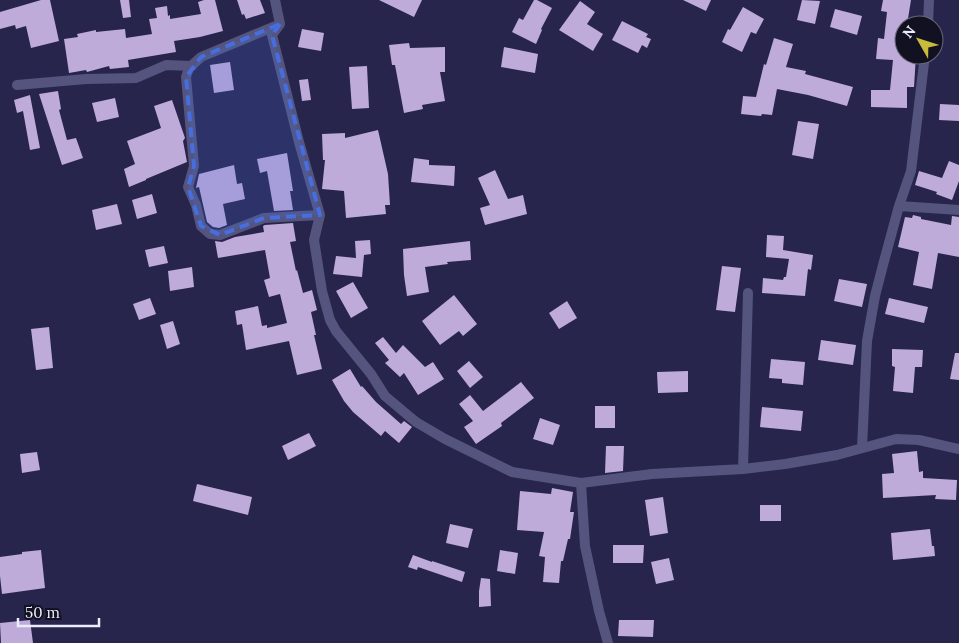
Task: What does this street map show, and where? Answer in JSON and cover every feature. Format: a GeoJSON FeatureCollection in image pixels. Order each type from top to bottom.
{"type":"FeatureCollection","features":[{"type":"Feature","properties":{"kind":"street"},"geometry":{"type":"LineString","coordinates":[[275,0],[280,24],[272,35],[299,142],[320,214],[314,240],[322,291],[330,320],[336,331],[371,374],[385,396],[416,422],[445,439],[512,472],[581,483],[652,474],[743,469],[837,455],[896,439],[919,440],[959,449]]}},
{"type":"Feature","properties":{"kind":"street"},"geometry":{"type":"LineString","coordinates":[[928,15],[929,0]]}},
{"type":"Feature","properties":{"kind":"street"},"geometry":{"type":"LineString","coordinates":[[280,24],[200,58],[192,66],[186,77],[194,166],[188,187],[196,205],[201,226],[210,234],[220,235],[264,218],[320,214]]}},
{"type":"Feature","properties":{"kind":"street"},"geometry":{"type":"LineString","coordinates":[[862,448],[867,341],[875,296],[898,206],[911,171],[924,65]]}},
{"type":"Feature","properties":{"kind":"street"},"geometry":{"type":"LineString","coordinates":[[17,85],[86,79],[136,78],[166,66],[192,66]]}},
{"type":"Feature","properties":{"kind":"street"},"geometry":{"type":"LineString","coordinates":[[898,206],[959,210]]}},
{"type":"Feature","properties":{"kind":"street"},"geometry":{"type":"LineString","coordinates":[[743,469],[748,293]]}},
{"type":"Feature","properties":{"kind":"street"},"geometry":{"type":"LineString","coordinates":[[581,483],[585,546],[608,643]]}},
{"type":"Feature","properties":{"kind":"highlighted area"},"geometry":{"type":"Polygon","coordinates":[[[280,24],[272,35],[320,215],[264,218],[220,235],[201,226],[188,187],[194,166],[186,77],[201,57],[280,24]]]}},
{"type":"Feature","properties":{"kind":"building"},"geometry":{"type":"Polygon","coordinates":[[[41,0],[50,0],[59,41],[31,48],[26,26],[16,29],[15,25],[0,29],[0,12],[41,0]]]}},
{"type":"Feature","properties":{"kind":"building"},"geometry":{"type":"Polygon","coordinates":[[[120,0],[129,0],[131,17],[123,18],[120,0]]]}},
{"type":"Feature","properties":{"kind":"building"},"geometry":{"type":"Polygon","coordinates":[[[215,0],[223,31],[174,41],[176,52],[128,60],[129,67],[110,69],[109,66],[87,72],[86,70],[69,73],[64,39],[78,37],[77,34],[96,30],[96,32],[125,29],[126,38],[152,34],[149,19],[157,18],[155,8],[167,6],[170,19],[201,14],[198,2],[215,0]]]}},
{"type":"Feature","properties":{"kind":"building"},"geometry":{"type":"Polygon","coordinates":[[[237,0],[260,0],[265,13],[246,19],[244,14],[242,15],[237,0]]]}},
{"type":"Feature","properties":{"kind":"building"},"geometry":{"type":"Polygon","coordinates":[[[379,0],[422,0],[414,17],[379,0]]]}},
{"type":"Feature","properties":{"kind":"building"},"geometry":{"type":"Polygon","coordinates":[[[534,0],[552,8],[541,29],[536,44],[512,32],[519,18],[523,20],[534,0]]]}},
{"type":"Feature","properties":{"kind":"building"},"geometry":{"type":"Polygon","coordinates":[[[683,0],[711,0],[706,11],[683,0]]]}},
{"type":"Feature","properties":{"kind":"building"},"geometry":{"type":"Polygon","coordinates":[[[802,0],[820,1],[815,24],[797,20],[802,0]]]}},
{"type":"Feature","properties":{"kind":"building"},"geometry":{"type":"Polygon","coordinates":[[[883,0],[911,0],[909,15],[894,15],[894,65],[915,65],[914,87],[907,87],[907,108],[871,107],[871,90],[890,90],[893,60],[876,59],[878,38],[884,39],[887,12],[881,11],[883,0]]]}},
{"type":"Feature","properties":{"kind":"building"},"geometry":{"type":"Polygon","coordinates":[[[580,1],[595,12],[587,24],[603,34],[593,51],[559,30],[580,1]]]}},
{"type":"Feature","properties":{"kind":"building"},"geometry":{"type":"Polygon","coordinates":[[[743,7],[764,19],[756,34],[751,32],[742,52],[722,42],[728,29],[730,30],[743,7]]]}},
{"type":"Feature","properties":{"kind":"building"},"geometry":{"type":"Polygon","coordinates":[[[835,9],[862,16],[857,35],[830,27],[835,9]]]}},
{"type":"Feature","properties":{"kind":"building"},"geometry":{"type":"Polygon","coordinates":[[[622,21],[648,34],[646,37],[651,39],[647,48],[642,45],[638,53],[612,40],[622,21]]]}},
{"type":"Feature","properties":{"kind":"building"},"geometry":{"type":"Polygon","coordinates":[[[302,29],[324,33],[321,51],[298,47],[302,29]]]}},
{"type":"Feature","properties":{"kind":"building"},"geometry":{"type":"Polygon","coordinates":[[[774,38],[793,44],[786,67],[806,71],[805,74],[853,87],[847,106],[777,89],[772,115],[741,114],[743,96],[756,97],[764,64],[766,65],[774,38]]]}},
{"type":"Feature","properties":{"kind":"building"},"geometry":{"type":"Polygon","coordinates":[[[409,43],[410,48],[445,47],[445,72],[440,72],[445,101],[422,105],[423,109],[404,113],[395,65],[392,65],[389,45],[409,43]]]}},
{"type":"Feature","properties":{"kind":"building"},"geometry":{"type":"Polygon","coordinates":[[[504,47],[538,54],[535,73],[501,67],[504,47]]]}},
{"type":"Feature","properties":{"kind":"building"},"geometry":{"type":"Polygon","coordinates":[[[230,62],[234,90],[214,93],[210,65],[230,62]]]}},
{"type":"Feature","properties":{"kind":"building"},"geometry":{"type":"Polygon","coordinates":[[[367,66],[369,108],[352,109],[349,67],[367,66]]]}},
{"type":"Feature","properties":{"kind":"building"},"geometry":{"type":"Polygon","coordinates":[[[308,79],[311,100],[302,101],[299,80],[308,79]]]}},
{"type":"Feature","properties":{"kind":"building"},"geometry":{"type":"Polygon","coordinates":[[[58,91],[61,109],[59,110],[67,140],[76,138],[83,158],[62,165],[39,94],[58,91]]]}},
{"type":"Feature","properties":{"kind":"building"},"geometry":{"type":"Polygon","coordinates":[[[30,95],[40,148],[30,150],[23,111],[17,113],[14,100],[30,95]]]}},
{"type":"Feature","properties":{"kind":"building"},"geometry":{"type":"Polygon","coordinates":[[[115,98],[119,117],[97,122],[92,103],[115,98]]]}},
{"type":"Feature","properties":{"kind":"building"},"geometry":{"type":"Polygon","coordinates":[[[172,100],[185,138],[183,141],[187,162],[129,187],[124,169],[135,164],[127,141],[161,128],[154,106],[172,100]]]}},
{"type":"Feature","properties":{"kind":"building"},"geometry":{"type":"Polygon","coordinates":[[[940,104],[959,105],[959,121],[939,120],[940,104]]]}},
{"type":"Feature","properties":{"kind":"building"},"geometry":{"type":"Polygon","coordinates":[[[798,121],[819,124],[813,159],[792,155],[798,121]]]}},
{"type":"Feature","properties":{"kind":"building"},"geometry":{"type":"Polygon","coordinates":[[[378,130],[388,174],[390,205],[385,205],[386,214],[346,218],[344,191],[322,189],[325,160],[323,160],[322,134],[345,133],[345,138],[378,130]]]}},
{"type":"Feature","properties":{"kind":"building"},"geometry":{"type":"Polygon","coordinates":[[[287,153],[293,191],[290,191],[293,210],[274,211],[267,171],[260,173],[257,159],[287,153]]]}},
{"type":"Feature","properties":{"kind":"building"},"geometry":{"type":"Polygon","coordinates":[[[414,158],[429,160],[429,165],[455,166],[454,186],[411,182],[414,158]]]}},
{"type":"Feature","properties":{"kind":"building"},"geometry":{"type":"Polygon","coordinates":[[[949,161],[959,165],[959,181],[952,200],[936,194],[937,192],[915,185],[919,171],[942,178],[949,161]]]}},
{"type":"Feature","properties":{"kind":"building"},"geometry":{"type":"Polygon","coordinates":[[[234,165],[237,184],[242,183],[245,199],[223,204],[227,225],[219,228],[213,227],[207,222],[199,187],[196,188],[199,174],[234,165]]]}},
{"type":"Feature","properties":{"kind":"building"},"geometry":{"type":"Polygon","coordinates":[[[495,170],[508,199],[523,195],[527,214],[485,225],[480,208],[490,205],[478,178],[495,170]]]}},
{"type":"Feature","properties":{"kind":"building"},"geometry":{"type":"Polygon","coordinates":[[[152,194],[157,213],[137,219],[132,200],[152,194]]]}},
{"type":"Feature","properties":{"kind":"building"},"geometry":{"type":"Polygon","coordinates":[[[117,204],[122,224],[96,230],[92,210],[117,204]]]}},
{"type":"Feature","properties":{"kind":"building"},"geometry":{"type":"Polygon","coordinates":[[[913,215],[921,217],[921,219],[951,225],[952,216],[959,217],[959,257],[938,253],[932,289],[913,285],[919,252],[898,247],[905,217],[912,218],[913,215]]]}},
{"type":"Feature","properties":{"kind":"building"},"geometry":{"type":"Polygon","coordinates":[[[293,223],[296,241],[290,242],[303,293],[312,290],[317,310],[311,312],[322,369],[297,375],[289,341],[246,350],[242,324],[237,325],[235,311],[258,306],[262,326],[267,325],[267,328],[287,323],[280,294],[269,297],[264,280],[270,278],[265,250],[218,258],[215,241],[222,242],[235,237],[264,232],[263,226],[265,225],[293,223]]]}},
{"type":"Feature","properties":{"kind":"building"},"geometry":{"type":"Polygon","coordinates":[[[767,235],[784,236],[783,250],[813,255],[811,270],[808,269],[805,296],[762,293],[763,278],[783,280],[786,277],[789,259],[766,257],[767,235]]]}},
{"type":"Feature","properties":{"kind":"building"},"geometry":{"type":"Polygon","coordinates":[[[370,240],[371,254],[364,255],[362,277],[333,274],[336,256],[356,258],[355,241],[370,240]]]}},
{"type":"Feature","properties":{"kind":"building"},"geometry":{"type":"Polygon","coordinates":[[[470,241],[471,260],[447,262],[448,264],[425,267],[429,292],[407,296],[403,249],[470,241]]]}},
{"type":"Feature","properties":{"kind":"building"},"geometry":{"type":"Polygon","coordinates":[[[164,246],[168,263],[149,267],[145,250],[164,246]]]}},
{"type":"Feature","properties":{"kind":"building"},"geometry":{"type":"Polygon","coordinates":[[[722,266],[741,268],[735,312],[716,310],[722,266]]]}},
{"type":"Feature","properties":{"kind":"building"},"geometry":{"type":"Polygon","coordinates":[[[192,267],[194,287],[170,291],[168,271],[192,267]]]}},
{"type":"Feature","properties":{"kind":"building"},"geometry":{"type":"Polygon","coordinates":[[[839,279],[867,284],[862,307],[834,301],[839,279]]]}},
{"type":"Feature","properties":{"kind":"building"},"geometry":{"type":"Polygon","coordinates":[[[353,282],[368,308],[351,318],[336,291],[353,282]]]}},
{"type":"Feature","properties":{"kind":"building"},"geometry":{"type":"Polygon","coordinates":[[[454,295],[477,324],[463,336],[459,331],[440,345],[422,321],[454,295]]]}},
{"type":"Feature","properties":{"kind":"building"},"geometry":{"type":"Polygon","coordinates":[[[150,298],[156,314],[139,320],[133,304],[150,298]]]}},
{"type":"Feature","properties":{"kind":"building"},"geometry":{"type":"Polygon","coordinates":[[[889,298],[928,307],[924,323],[885,314],[889,298]]]}},
{"type":"Feature","properties":{"kind":"building"},"geometry":{"type":"Polygon","coordinates":[[[567,301],[577,318],[559,329],[549,313],[567,301]]]}},
{"type":"Feature","properties":{"kind":"building"},"geometry":{"type":"Polygon","coordinates":[[[173,321],[180,344],[167,349],[160,325],[173,321]]]}},
{"type":"Feature","properties":{"kind":"building"},"geometry":{"type":"Polygon","coordinates":[[[49,327],[53,368],[36,370],[31,329],[49,327]]]}},
{"type":"Feature","properties":{"kind":"building"},"geometry":{"type":"Polygon","coordinates":[[[383,337],[396,353],[403,345],[425,367],[433,362],[444,379],[418,395],[404,373],[400,377],[385,363],[389,360],[375,343],[383,337]]]}},
{"type":"Feature","properties":{"kind":"building"},"geometry":{"type":"Polygon","coordinates":[[[821,340],[856,345],[853,365],[818,360],[821,340]]]}},
{"type":"Feature","properties":{"kind":"building"},"geometry":{"type":"Polygon","coordinates":[[[892,349],[923,350],[922,367],[915,367],[913,393],[893,391],[895,367],[892,366],[892,349]]]}},
{"type":"Feature","properties":{"kind":"building"},"geometry":{"type":"Polygon","coordinates":[[[955,353],[959,353],[959,380],[950,379],[955,353]]]}},
{"type":"Feature","properties":{"kind":"building"},"geometry":{"type":"Polygon","coordinates":[[[771,359],[805,362],[803,385],[782,383],[782,379],[769,378],[771,359]]]}},
{"type":"Feature","properties":{"kind":"building"},"geometry":{"type":"Polygon","coordinates":[[[469,361],[483,377],[470,388],[457,371],[469,361]]]}},
{"type":"Feature","properties":{"kind":"building"},"geometry":{"type":"Polygon","coordinates":[[[350,369],[361,387],[376,402],[401,424],[404,421],[412,427],[399,443],[385,431],[381,436],[353,412],[344,401],[332,380],[350,369]]]}},
{"type":"Feature","properties":{"kind":"building"},"geometry":{"type":"Polygon","coordinates":[[[688,371],[688,392],[658,393],[657,372],[688,371]]]}},
{"type":"Feature","properties":{"kind":"building"},"geometry":{"type":"Polygon","coordinates":[[[521,382],[534,398],[501,423],[502,426],[476,444],[464,427],[473,421],[459,404],[470,395],[483,411],[521,382]]]}},
{"type":"Feature","properties":{"kind":"building"},"geometry":{"type":"Polygon","coordinates":[[[595,406],[615,406],[615,428],[595,428],[595,406]]]}},
{"type":"Feature","properties":{"kind":"building"},"geometry":{"type":"Polygon","coordinates":[[[762,407],[803,411],[801,431],[760,427],[762,407]]]}},
{"type":"Feature","properties":{"kind":"building"},"geometry":{"type":"Polygon","coordinates":[[[540,418],[560,425],[553,445],[533,439],[540,418]]]}},
{"type":"Feature","properties":{"kind":"building"},"geometry":{"type":"Polygon","coordinates":[[[309,433],[316,446],[288,460],[282,446],[309,433]]]}},
{"type":"Feature","properties":{"kind":"building"},"geometry":{"type":"Polygon","coordinates":[[[606,446],[624,446],[623,471],[605,473],[606,446]]]}},
{"type":"Feature","properties":{"kind":"building"},"geometry":{"type":"Polygon","coordinates":[[[917,451],[919,472],[923,471],[923,478],[957,480],[956,500],[935,499],[936,495],[883,498],[882,474],[894,473],[892,454],[917,451]]]}},
{"type":"Feature","properties":{"kind":"building"},"geometry":{"type":"Polygon","coordinates":[[[37,452],[40,470],[22,473],[20,454],[37,452]]]}},
{"type":"Feature","properties":{"kind":"building"},"geometry":{"type":"Polygon","coordinates":[[[197,484],[252,497],[248,515],[193,501],[197,484]]]}},
{"type":"Feature","properties":{"kind":"building"},"geometry":{"type":"Polygon","coordinates":[[[552,488],[573,492],[570,512],[574,512],[570,539],[568,539],[563,561],[561,561],[559,583],[543,582],[545,557],[539,556],[544,532],[517,530],[520,491],[551,494],[552,488]]]}},
{"type":"Feature","properties":{"kind":"building"},"geometry":{"type":"Polygon","coordinates":[[[663,497],[668,533],[650,536],[645,500],[663,497]]]}},
{"type":"Feature","properties":{"kind":"building"},"geometry":{"type":"Polygon","coordinates":[[[760,505],[781,505],[781,521],[760,521],[760,505]]]}},
{"type":"Feature","properties":{"kind":"building"},"geometry":{"type":"Polygon","coordinates":[[[450,524],[473,529],[468,548],[446,543],[450,524]]]}},
{"type":"Feature","properties":{"kind":"building"},"geometry":{"type":"Polygon","coordinates":[[[930,529],[935,556],[893,560],[891,533],[930,529]]]}},
{"type":"Feature","properties":{"kind":"building"},"geometry":{"type":"Polygon","coordinates":[[[613,545],[644,545],[643,563],[613,563],[613,545]]]}},
{"type":"Feature","properties":{"kind":"building"},"geometry":{"type":"Polygon","coordinates":[[[41,550],[45,588],[2,594],[0,557],[41,550]]]}},
{"type":"Feature","properties":{"kind":"building"},"geometry":{"type":"Polygon","coordinates":[[[500,550],[518,553],[515,574],[497,571],[500,550]]]}},
{"type":"Feature","properties":{"kind":"building"},"geometry":{"type":"Polygon","coordinates":[[[413,555],[465,572],[462,582],[418,567],[417,570],[408,567],[413,555]]]}},
{"type":"Feature","properties":{"kind":"building"},"geometry":{"type":"Polygon","coordinates":[[[669,558],[674,580],[656,584],[651,562],[669,558]]]}},
{"type":"Feature","properties":{"kind":"building"},"geometry":{"type":"Polygon","coordinates":[[[481,578],[490,579],[491,606],[479,607],[481,578]]]}},
{"type":"Feature","properties":{"kind":"building"},"geometry":{"type":"Polygon","coordinates":[[[30,620],[33,643],[1,643],[0,623],[30,620]]]}},
{"type":"Feature","properties":{"kind":"building"},"geometry":{"type":"Polygon","coordinates":[[[619,620],[654,620],[653,637],[618,636],[619,620]]]}}]}
